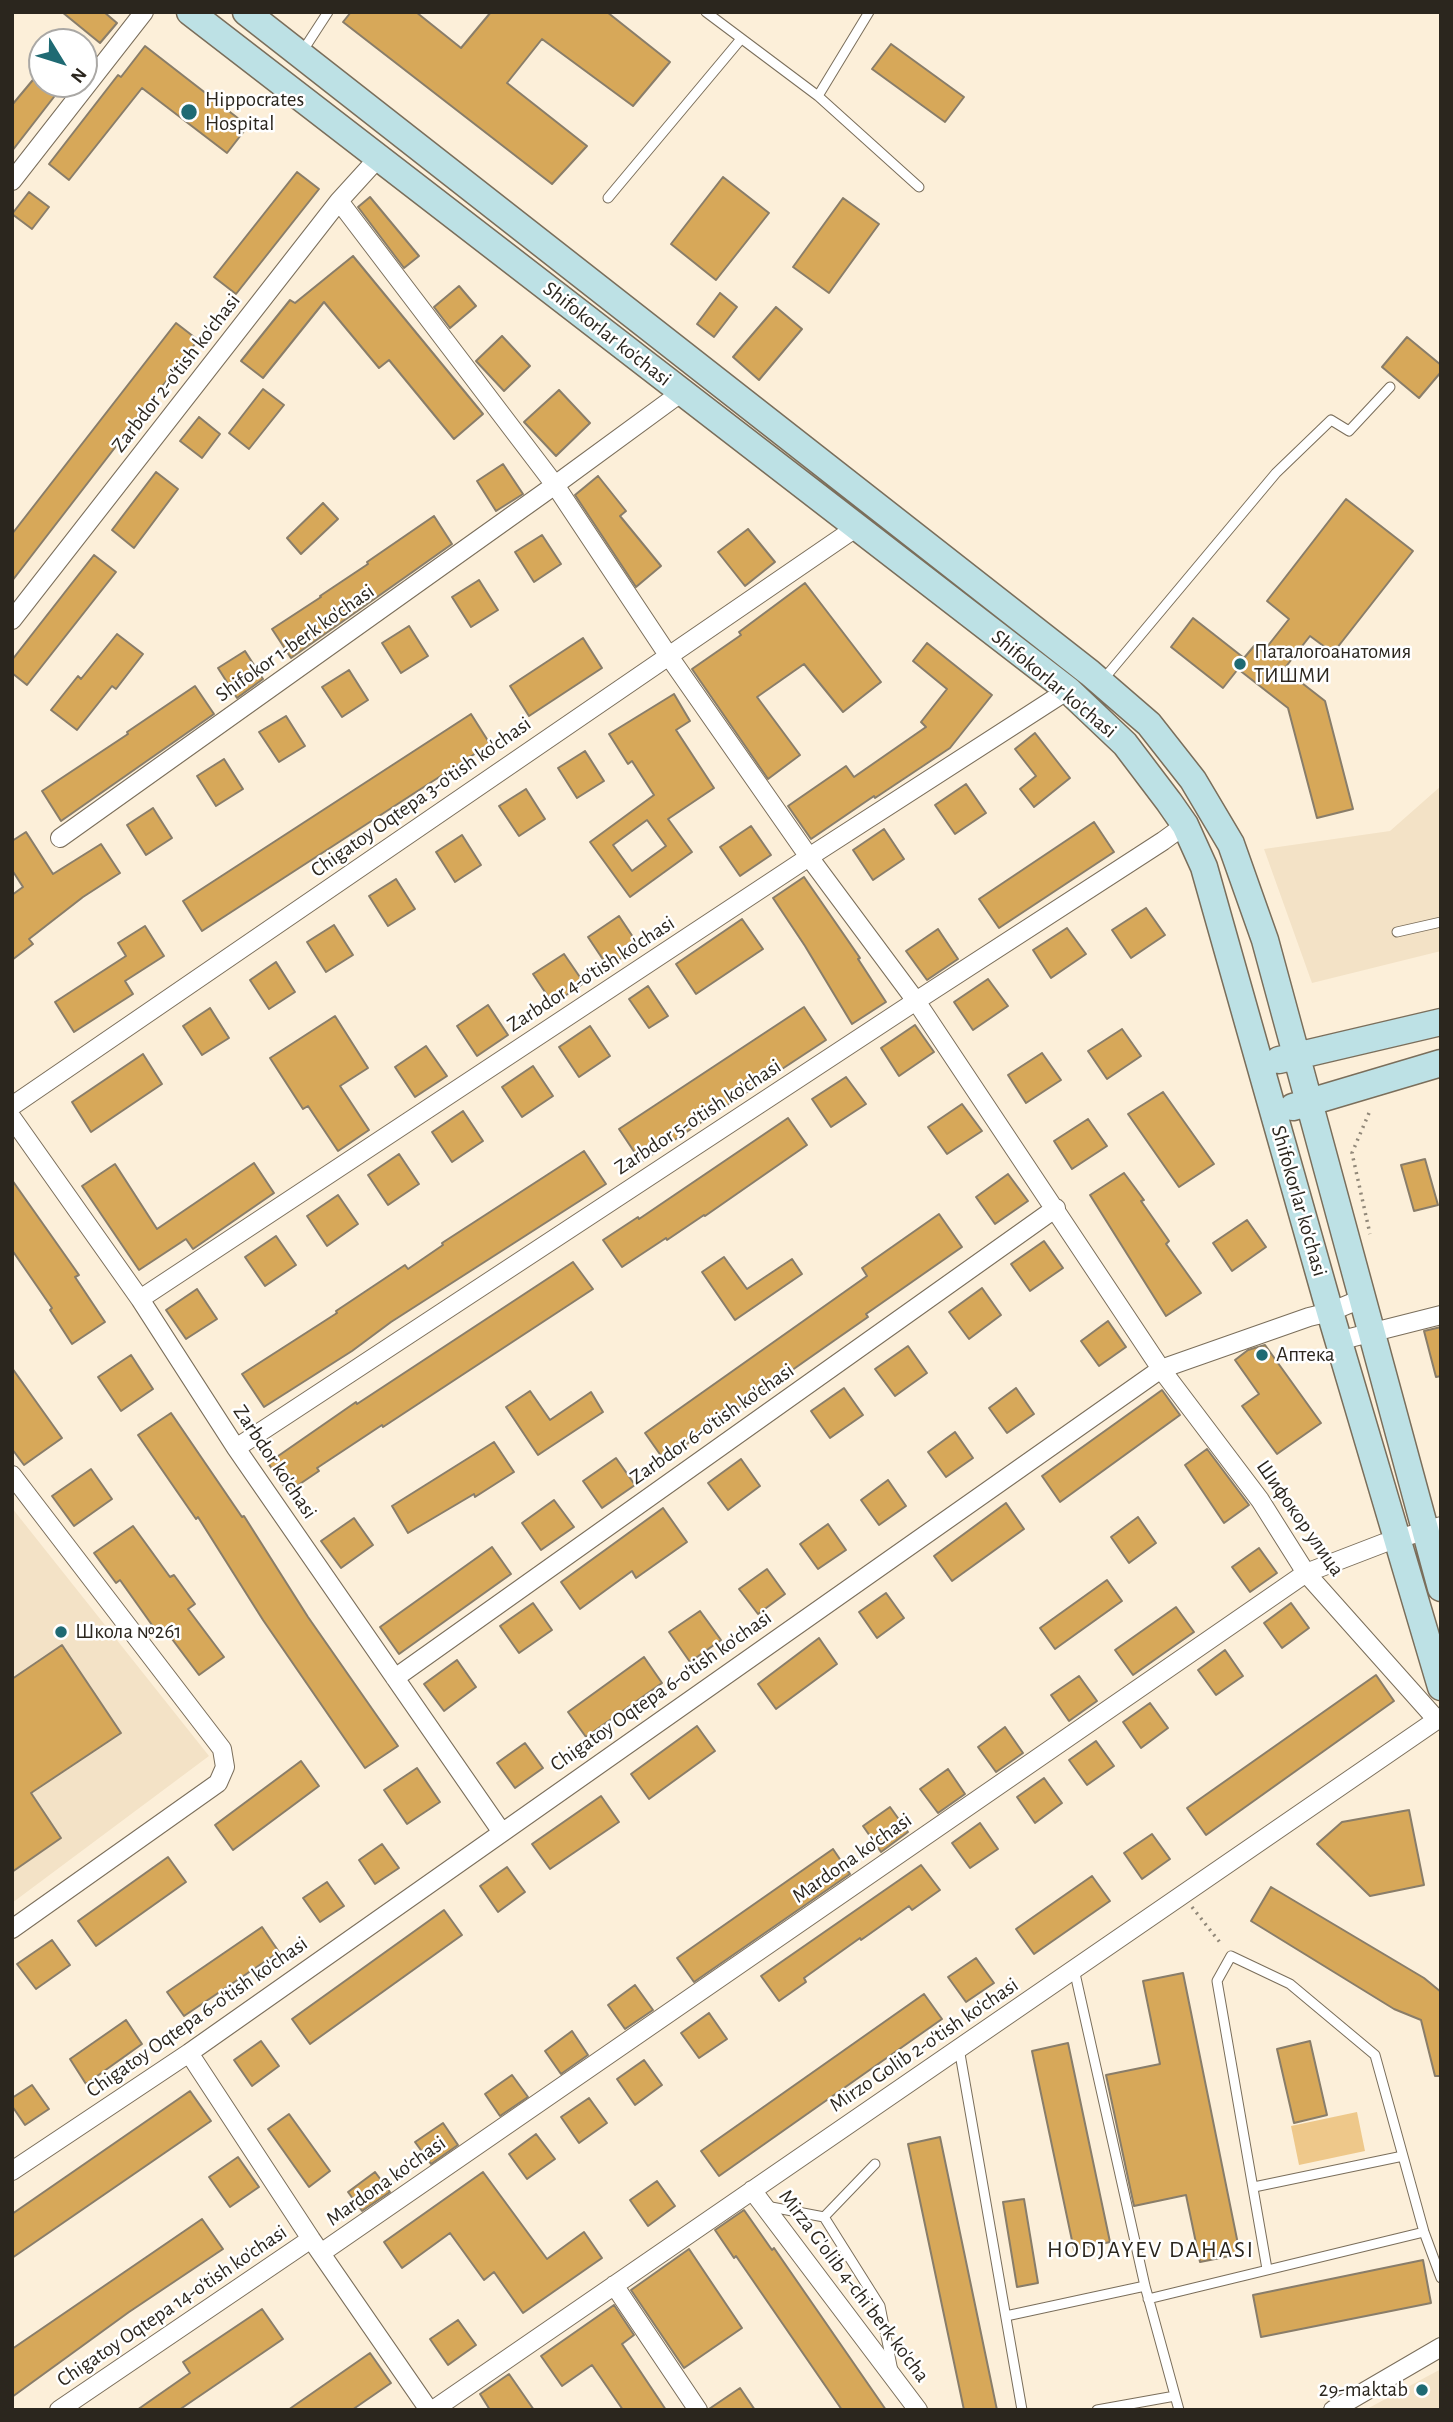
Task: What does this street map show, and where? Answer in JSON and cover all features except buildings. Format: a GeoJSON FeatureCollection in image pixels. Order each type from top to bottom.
{"type":"FeatureCollection","features":[{"type":"Feature","properties":{"kind":"main road","name":"Shifokorlar ko'chasi"},"geometry":{"type":"LineString","coordinates":[[190,12],[1068,690],[1125,744],[1185,825],[1204,867],[1330,1312],[1441,1687]]}},
{"type":"Feature","properties":{"kind":"main road","name":"Shifokorlar ko'chasi"},"geometry":{"type":"LineString","coordinates":[[246,12],[1101,682],[1149,724],[1193,780],[1231,844],[1265,925],[1280,973],[1296,1056],[1361,1299],[1433,1529],[1441,1588]]}},
{"type":"Feature","properties":{"kind":"main road"},"geometry":{"type":"LineString","coordinates":[[1260,1065],[1441,1021]]}},
{"type":"Feature","properties":{"kind":"main road"},"geometry":{"type":"LineString","coordinates":[[1274,1112],[1441,1063]]}},
{"type":"Feature","properties":{"kind":"street"},"geometry":{"type":"LineString","coordinates":[[12,181],[144,12]]}},
{"type":"Feature","properties":{"kind":"street","name":"Zarbdor 2-o'tish ko'chasi"},"geometry":{"type":"LineString","coordinates":[[12,620],[340,201],[379,157]]}},
{"type":"Feature","properties":{"kind":"street","name":"Шифокор улица"},"geometry":{"type":"LineString","coordinates":[[340,201],[555,485],[808,858],[916,1001],[1161,1368],[1260,1500],[1306,1573],[1439,1718]]}},
{"type":"Feature","properties":{"kind":"street","name":"Shifokor 1-berk ko'chasi"},"geometry":{"type":"LineString","coordinates":[[60,838],[555,485],[681,391]]}},
{"type":"Feature","properties":{"kind":"street","name":"Chigatoy Oqtepa 3-o'tish ko'chasi"},"geometry":{"type":"LineString","coordinates":[[12,1106],[857,527]]}},
{"type":"Feature","properties":{"kind":"street","name":"Zarbdor 4-o'tish ko'chasi"},"geometry":{"type":"LineString","coordinates":[[140,1299],[808,858],[1068,690]]}},
{"type":"Feature","properties":{"kind":"street","name":"Zarbdor 5-o'tish ko'chasi"},"geometry":{"type":"LineString","coordinates":[[236,1448],[1185,825]]}},
{"type":"Feature","properties":{"kind":"street","name":"Zarbdor ko'chasi"},"geometry":{"type":"LineString","coordinates":[[12,1118],[140,1299],[236,1448],[501,1831]]}},
{"type":"Feature","properties":{"kind":"street","name":"Zarbdor 6-o'tish ko'chasi"},"geometry":{"type":"LineString","coordinates":[[395,1678],[1056,1208]]}},
{"type":"Feature","properties":{"kind":"street","name":"Chigatoy Oqtepa 6-o'tish ko'chasi"},"geometry":{"type":"LineString","coordinates":[[12,2171],[188,2053],[1161,1368],[1330,1312],[1361,1299]]}},
{"type":"Feature","properties":{"kind":"street"},"geometry":{"type":"LineString","coordinates":[[1339,1341],[1441,1315]]}},
{"type":"Feature","properties":{"kind":"street"},"geometry":{"type":"LineString","coordinates":[[12,1475],[222,1749],[225,1767],[221,1778],[209,1790],[12,1929]]}},
{"type":"Feature","properties":{"kind":"street","name":"Mardona ko'chasi"},"geometry":{"type":"LineString","coordinates":[[316,2246],[1306,1573],[1397,1538],[1433,1529]]}},
{"type":"Feature","properties":{"kind":"street","name":"Mirzo Golib 2-o'tish ko'chasi"},"geometry":{"type":"LineString","coordinates":[[431,2410],[1439,1718]]}},
{"type":"Feature","properties":{"kind":"street"},"geometry":{"type":"LineString","coordinates":[[188,2053],[316,2246],[431,2410]]}},
{"type":"Feature","properties":{"kind":"street","name":"Mirza G'olib 4-chi berk ko'cha"},"geometry":{"type":"LineString","coordinates":[[752,2190],[918,2410]]}},
{"type":"Feature","properties":{"kind":"street","name":"Chigatoy Oqtepa 14-o'tish ko'chasi"},"geometry":{"type":"LineString","coordinates":[[59,2410],[316,2246]]}},
{"type":"Feature","properties":{"kind":"street"},"geometry":{"type":"LineString","coordinates":[[614,2285],[698,2410]]}},
{"type":"Feature","properties":{"kind":"street"},"geometry":{"type":"LineString","coordinates":[[1333,2410],[1441,2347]]}},
{"type":"Feature","properties":{"kind":"lane"},"geometry":{"type":"LineString","coordinates":[[300,55],[328,12]]}},
{"type":"Feature","properties":{"kind":"lane"},"geometry":{"type":"LineString","coordinates":[[706,12],[818,96],[919,187]]}},
{"type":"Feature","properties":{"kind":"lane"},"geometry":{"type":"LineString","coordinates":[[818,96],[869,12]]}},
{"type":"Feature","properties":{"kind":"lane"},"geometry":{"type":"LineString","coordinates":[[608,198],[741,39]]}},
{"type":"Feature","properties":{"kind":"lane"},"geometry":{"type":"LineString","coordinates":[[1101,682],[1276,473],[1331,421],[1349,431],[1390,387]]}},
{"type":"Feature","properties":{"kind":"lane"},"geometry":{"type":"LineString","coordinates":[[1397,932],[1441,922]]}},
{"type":"Feature","properties":{"kind":"lane"},"geometry":{"type":"LineString","coordinates":[[1267,2269],[1217,1981],[1231,1956],[1290,1984],[1375,2055],[1423,2232],[1441,2278]]}},
{"type":"Feature","properties":{"kind":"lane"},"geometry":{"type":"LineString","coordinates":[[1074,1969],[1148,2299],[1179,2410]]}},
{"type":"Feature","properties":{"kind":"lane"},"geometry":{"type":"LineString","coordinates":[[959,2048],[1022,2410]]}},
{"type":"Feature","properties":{"kind":"lane"},"geometry":{"type":"LineString","coordinates":[[1254,2187],[1403,2156]]}},
{"type":"Feature","properties":{"kind":"lane"},"geometry":{"type":"LineString","coordinates":[[824,2217],[875,2164]]}},
{"type":"Feature","properties":{"kind":"lane"},"geometry":{"type":"LineString","coordinates":[[764,2206],[824,2217],[880,2305],[894,2375]]}},
{"type":"Feature","properties":{"kind":"lane"},"geometry":{"type":"LineString","coordinates":[[1148,2299],[1423,2232]]}},
{"type":"Feature","properties":{"kind":"lane"},"geometry":{"type":"LineString","coordinates":[[1006,2316],[1145,2286]]}},
{"type":"Feature","properties":{"kind":"lane"},"geometry":{"type":"LineString","coordinates":[[1097,2410],[1175,2396]]}},
{"type":"Feature","properties":{"kind":"path"},"geometry":{"type":"LineString","coordinates":[[1182,1895],[1231,1956]]}},
{"type":"Feature","properties":{"kind":"shaded area"},"geometry":{"type":"Polygon","coordinates":[[[1441,786],[1441,951],[1312,983],[1264,849],[1390,831],[1441,786]]]}},
{"type":"Feature","properties":{"kind":"shaded area","name":"Школа №261"},"geometry":{"type":"Polygon","coordinates":[[[12,1508],[209,1756],[12,1903],[12,1508]]]}},
{"type":"Feature","properties":{"kind":"shaded area"},"geometry":{"type":"Polygon","coordinates":[[[1357,2112],[1365,2151],[1299,2165],[1291,2126],[1357,2112]]]}},
{"type":"Feature","properties":{"kind":"shaded area","name":"29-maktab"},"geometry":{"type":"Polygon","coordinates":[[[1441,2369],[1441,2410],[1365,2410],[1441,2369]]]}},
{"type":"Feature","properties":{"kind":"place","name":"Hippocrates Hospital"},"geometry":{"type":"Point","coordinates":[189,112]}},
{"type":"Feature","properties":{"kind":"place","name":"Паталогоанатомия ТИШМИ"},"geometry":{"type":"Point","coordinates":[1240,664]}},
{"type":"Feature","properties":{"kind":"place","name":"Аптека"},"geometry":{"type":"Point","coordinates":[1262,1355]}},
{"type":"Feature","properties":{"kind":"place","name":"Школа №261"},"geometry":{"type":"Point","coordinates":[61,1632]}},
{"type":"Feature","properties":{"kind":"place","name":"29-maktab"},"geometry":{"type":"Point","coordinates":[1422,2390]}},
{"type":"Feature","properties":{"kind":"district","name":"HODJAYEV DAHASI"},"geometry":{"type":"Point","coordinates":[1151,2250]}}]}
